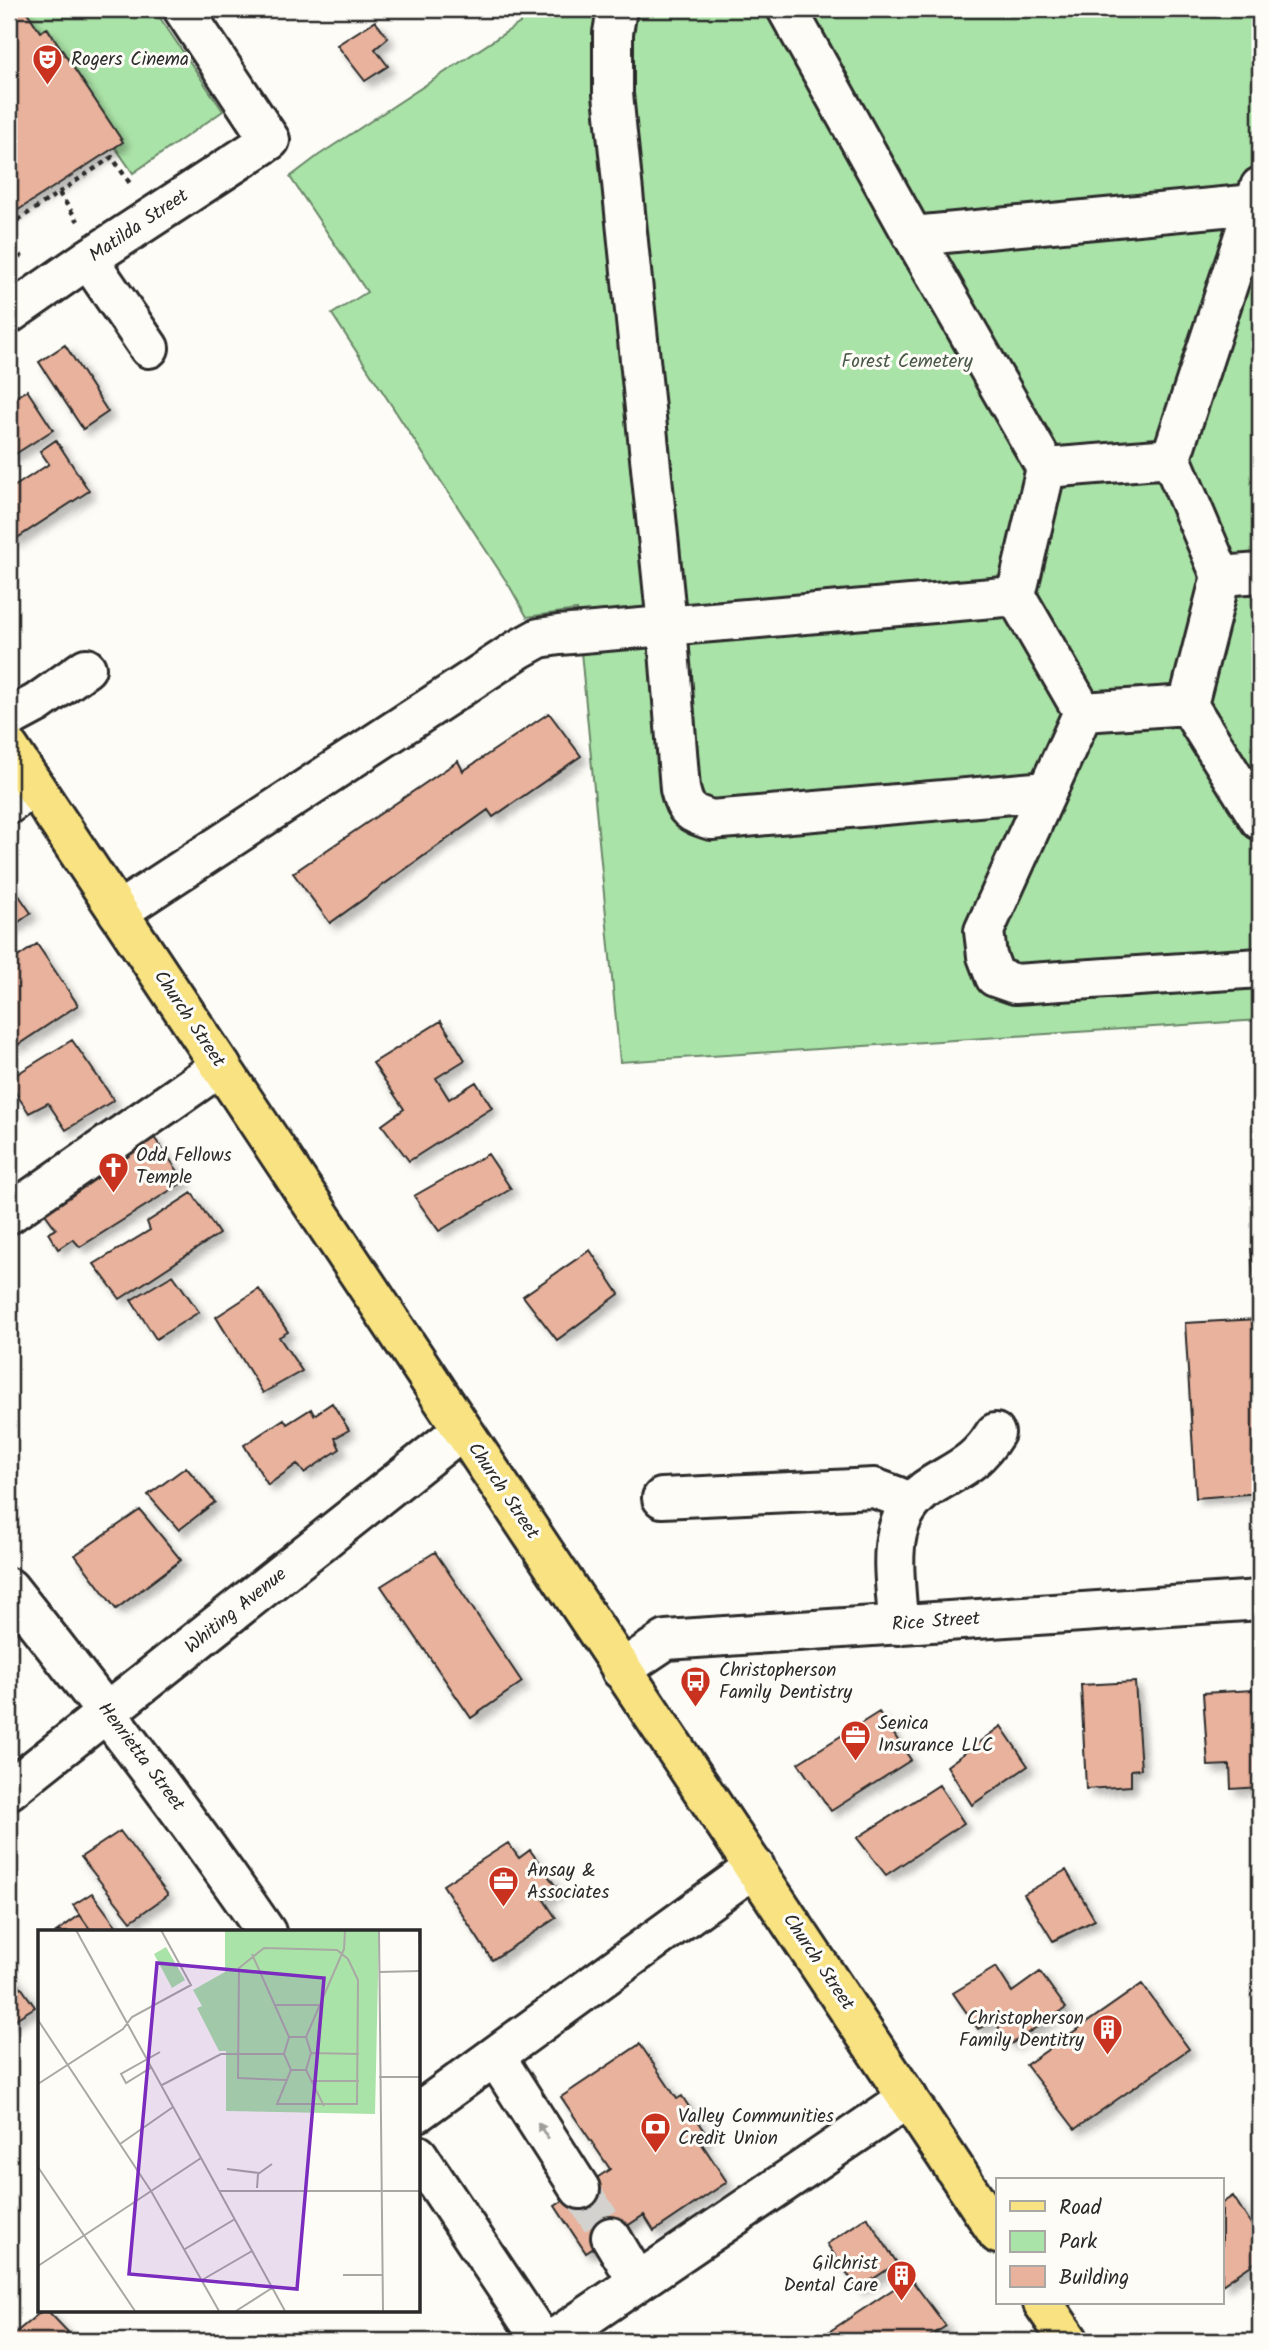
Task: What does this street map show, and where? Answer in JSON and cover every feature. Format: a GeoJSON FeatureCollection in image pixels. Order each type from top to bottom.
{"type":"FeatureCollection","features":[{"type":"Feature","properties":{"kind":"main road","name":"Church Street"},"geometry":{"type":"LineString","coordinates":[[9,748],[21,795],[118,912],[996,2231]]}},
{"type":"Feature","properties":{"kind":"main road"},"geometry":{"type":"LineString","coordinates":[[1044,2304],[1069,2341]]}},
{"type":"Feature","properties":{"kind":"street","name":"Matilda Street"},"geometry":{"type":"LineString","coordinates":[[9,314],[270,140],[183,9]]}},
{"type":"Feature","properties":{"kind":"street"},"geometry":{"type":"LineString","coordinates":[[617,9],[613,33],[613,94],[667,625],[680,789],[684,806],[695,815],[711,820],[1047,791]]}},
{"type":"Feature","properties":{"kind":"street"},"geometry":{"type":"LineString","coordinates":[[787,9],[1045,468],[1016,596],[1083,712]]}},
{"type":"Feature","properties":{"kind":"street"},"geometry":{"type":"LineString","coordinates":[[913,236],[1257,196],[1171,458],[1221,576],[1188,705]]}},
{"type":"Feature","properties":{"kind":"street"},"geometry":{"type":"LineString","coordinates":[[88,259],[149,348]]}},
{"type":"Feature","properties":{"kind":"street"},"geometry":{"type":"LineString","coordinates":[[1045,468],[1171,458]]}},
{"type":"Feature","properties":{"kind":"street"},"geometry":{"type":"LineString","coordinates":[[1221,576],[1260,573]]}},
{"type":"Feature","properties":{"kind":"street"},"geometry":{"type":"LineString","coordinates":[[118,912],[539,638],[1016,596]]}},
{"type":"Feature","properties":{"kind":"street"},"geometry":{"type":"LineString","coordinates":[[9,718],[37,703],[86,668]]}},
{"type":"Feature","properties":{"kind":"street"},"geometry":{"type":"LineString","coordinates":[[1083,712],[1188,705]]}},
{"type":"Feature","properties":{"kind":"street"},"geometry":{"type":"LineString","coordinates":[[1188,705],[1248,781],[1260,820]]}},
{"type":"Feature","properties":{"kind":"street"},"geometry":{"type":"LineString","coordinates":[[1083,712],[984,932],[987,956],[995,977],[1016,985],[1260,968]]}},
{"type":"Feature","properties":{"kind":"street"},"geometry":{"type":"LineString","coordinates":[[9,1213],[221,1066]]}},
{"type":"Feature","properties":{"kind":"street","name":"Whiting Avenue"},"geometry":{"type":"LineString","coordinates":[[9,1790],[462,1430]]}},
{"type":"Feature","properties":{"kind":"street"},"geometry":{"type":"LineString","coordinates":[[898,1625],[895,1541],[899,1519],[917,1495],[960,1470],[982,1453],[995,1433]]}},
{"type":"Feature","properties":{"kind":"street"},"geometry":{"type":"LineString","coordinates":[[662,1498],[874,1488],[909,1504]]}},
{"type":"Feature","properties":{"kind":"street","name":"Henrietta Street"},"geometry":{"type":"LineString","coordinates":[[9,1588],[108,1713],[216,1859],[265,1930]]}},
{"type":"Feature","properties":{"kind":"street","name":"Rice Street"},"geometry":{"type":"LineString","coordinates":[[621,1670],[666,1640],[1260,1600]]}},
{"type":"Feature","properties":{"kind":"street"},"geometry":{"type":"LineString","coordinates":[[420,2111],[755,1867]]}},
{"type":"Feature","properties":{"kind":"street"},"geometry":{"type":"LineString","coordinates":[[495,2056],[580,2189]]}},
{"type":"Feature","properties":{"kind":"street"},"geometry":{"type":"LineString","coordinates":[[551,2341],[908,2098]]}},
{"type":"Feature","properties":{"kind":"street"},"geometry":{"type":"LineString","coordinates":[[420,2158],[542,2341]]}},
{"type":"Feature","properties":{"kind":"street"},"geometry":{"type":"LineString","coordinates":[[611,2236],[638,2282]]}},
{"type":"Feature","properties":{"kind":"path"},"geometry":{"type":"LineString","coordinates":[[9,226],[112,157],[132,186]]}},
{"type":"Feature","properties":{"kind":"path"},"geometry":{"type":"LineString","coordinates":[[59,193],[78,222]]}},
{"type":"Feature","properties":{"kind":"path"},"geometry":{"type":"LineString","coordinates":[[9,238],[23,259]]}},
{"type":"Feature","properties":{"kind":"green space"},"geometry":{"type":"Polygon","coordinates":[[[25,9],[154,9],[223,111],[133,173],[115,147],[122,142],[48,28],[40,32],[25,9]]]}},
{"type":"Feature","properties":{"kind":"green space","name":"Forest Cemetery"},"geometry":{"type":"Polygon","coordinates":[[[519,9],[1260,9],[1260,1020],[620,1062],[577,610],[527,617],[332,314],[367,292],[290,177],[319,155],[520,23],[519,9]]]}},
{"type":"Feature","properties":{"kind":"building","name":"Rogers Cinema"},"geometry":{"type":"Polygon","coordinates":[[[9,9],[25,9],[40,32],[47,28],[123,142],[9,216],[9,9]]]}},
{"type":"Feature","properties":{"kind":"building"},"geometry":{"type":"Polygon","coordinates":[[[375,21],[388,38],[375,49],[388,66],[365,81],[337,45],[375,21]]]}},
{"type":"Feature","properties":{"kind":"building"},"geometry":{"type":"Polygon","coordinates":[[[65,345],[108,412],[83,429],[39,362],[65,345]]]}},
{"type":"Feature","properties":{"kind":"building"},"geometry":{"type":"Polygon","coordinates":[[[27,390],[53,430],[9,458],[9,401],[27,390]]]}},
{"type":"Feature","properties":{"kind":"building"},"geometry":{"type":"Polygon","coordinates":[[[56,440],[89,491],[14,540],[9,532],[9,490],[49,464],[40,451],[56,440]]]}},
{"type":"Feature","properties":{"kind":"building"},"geometry":{"type":"Polygon","coordinates":[[[549,713],[581,756],[493,817],[488,810],[330,923],[293,873],[458,761],[463,771],[549,713]]]}},
{"type":"Feature","properties":{"kind":"building"},"geometry":{"type":"Polygon","coordinates":[[[9,881],[31,913],[9,929],[9,881]]]}},
{"type":"Feature","properties":{"kind":"building"},"geometry":{"type":"Polygon","coordinates":[[[37,944],[78,1005],[16,1046],[9,1035],[9,963],[37,944]]]}},
{"type":"Feature","properties":{"kind":"building"},"geometry":{"type":"Polygon","coordinates":[[[441,1021],[465,1060],[436,1078],[449,1099],[476,1082],[492,1108],[409,1161],[382,1125],[404,1109],[373,1063],[441,1021]]]}},
{"type":"Feature","properties":{"kind":"building"},"geometry":{"type":"Polygon","coordinates":[[[72,1040],[114,1100],[66,1130],[48,1103],[29,1113],[9,1079],[72,1040]]]}},
{"type":"Feature","properties":{"kind":"building","name":"Odd Fellows Temple"},"geometry":{"type":"Polygon","coordinates":[[[153,1136],[185,1181],[80,1247],[73,1239],[58,1249],[48,1233],[56,1229],[41,1208],[153,1136]]]}},
{"type":"Feature","properties":{"kind":"building"},"geometry":{"type":"Polygon","coordinates":[[[488,1154],[511,1189],[439,1231],[414,1196],[488,1154]]]}},
{"type":"Feature","properties":{"kind":"building"},"geometry":{"type":"Polygon","coordinates":[[[192,1193],[219,1234],[120,1299],[94,1264],[150,1230],[147,1222],[192,1193]]]}},
{"type":"Feature","properties":{"kind":"building"},"geometry":{"type":"Polygon","coordinates":[[[1260,1248],[1260,1493],[1196,1498],[1185,1323],[1258,1319],[1251,1249],[1260,1248]]]}},
{"type":"Feature","properties":{"kind":"building"},"geometry":{"type":"Polygon","coordinates":[[[590,1250],[619,1294],[557,1340],[523,1296],[590,1250]]]}},
{"type":"Feature","properties":{"kind":"building"},"geometry":{"type":"Polygon","coordinates":[[[173,1275],[199,1312],[156,1339],[131,1300],[173,1275]]]}},
{"type":"Feature","properties":{"kind":"building"},"geometry":{"type":"Polygon","coordinates":[[[259,1289],[288,1332],[279,1337],[302,1371],[263,1393],[216,1317],[259,1289]]]}},
{"type":"Feature","properties":{"kind":"building"},"geometry":{"type":"Polygon","coordinates":[[[332,1403],[349,1430],[335,1438],[340,1449],[304,1473],[297,1464],[268,1485],[244,1445],[284,1419],[287,1424],[311,1409],[314,1415],[332,1403]]]}},
{"type":"Feature","properties":{"kind":"building"},"geometry":{"type":"Polygon","coordinates":[[[186,1467],[215,1502],[179,1530],[148,1495],[186,1467]]]}},
{"type":"Feature","properties":{"kind":"building"},"geometry":{"type":"Polygon","coordinates":[[[140,1510],[181,1560],[116,1609],[75,1555],[140,1510]]]}},
{"type":"Feature","properties":{"kind":"building"},"geometry":{"type":"Polygon","coordinates":[[[435,1552],[522,1682],[471,1718],[381,1586],[435,1552]]]}},
{"type":"Feature","properties":{"kind":"building"},"geometry":{"type":"Polygon","coordinates":[[[1135,1682],[1141,1769],[1131,1770],[1131,1786],[1086,1789],[1081,1685],[1135,1682]]]}},
{"type":"Feature","properties":{"kind":"building"},"geometry":{"type":"Polygon","coordinates":[[[1253,1690],[1260,1787],[1231,1789],[1230,1765],[1208,1766],[1203,1693],[1253,1690]]]}},
{"type":"Feature","properties":{"kind":"building","name":"Senica Insurance LLC"},"geometry":{"type":"Polygon","coordinates":[[[879,1712],[911,1760],[831,1811],[798,1763],[879,1712]]]}},
{"type":"Feature","properties":{"kind":"building"},"geometry":{"type":"Polygon","coordinates":[[[1001,1726],[1028,1766],[972,1805],[947,1766],[1001,1726]]]}},
{"type":"Feature","properties":{"kind":"building"},"geometry":{"type":"Polygon","coordinates":[[[939,1785],[964,1823],[886,1875],[857,1838],[939,1785]]]}},
{"type":"Feature","properties":{"kind":"building"},"geometry":{"type":"Polygon","coordinates":[[[120,1831],[168,1895],[131,1921],[81,1857],[120,1831]]]}},
{"type":"Feature","properties":{"kind":"building","name":"Ansay & Associates"},"geometry":{"type":"Polygon","coordinates":[[[508,1843],[519,1858],[530,1850],[559,1891],[544,1900],[556,1918],[492,1960],[443,1885],[508,1843]]]}},
{"type":"Feature","properties":{"kind":"building"},"geometry":{"type":"Polygon","coordinates":[[[1066,1870],[1095,1920],[1053,1941],[1024,1894],[1066,1870]]]}},
{"type":"Feature","properties":{"kind":"building"},"geometry":{"type":"Polygon","coordinates":[[[92,1893],[119,1930],[91,1930],[73,1905],[92,1893]]]}},
{"type":"Feature","properties":{"kind":"building"},"geometry":{"type":"Polygon","coordinates":[[[80,1915],[91,1930],[59,1930],[80,1915]]]}},
{"type":"Feature","properties":{"kind":"building"},"geometry":{"type":"Polygon","coordinates":[[[996,1967],[1012,1992],[1040,1972],[1066,2008],[1011,2044],[994,2021],[978,2029],[953,1993],[996,1967]]]}},
{"type":"Feature","properties":{"kind":"building"},"geometry":{"type":"Polygon","coordinates":[[[9,1970],[35,2007],[9,2023],[9,1970]]]}},
{"type":"Feature","properties":{"kind":"building","name":"Christopherson Family Dentitry"},"geometry":{"type":"Polygon","coordinates":[[[1142,1984],[1189,2049],[1075,2129],[1026,2065],[1142,1984]]]}},
{"type":"Feature","properties":{"kind":"building","name":"Valley Communities Credit Union"},"geometry":{"type":"Polygon","coordinates":[[[640,2044],[677,2099],[682,2096],[708,2136],[700,2141],[727,2182],[654,2231],[644,2215],[586,2253],[555,2206],[610,2169],[561,2097],[640,2044]]]}},
{"type":"Feature","properties":{"kind":"building"},"geometry":{"type":"Polygon","coordinates":[[[1233,2196],[1260,2238],[1260,2259],[1224,2284],[1224,2202],[1233,2196]]]}},
{"type":"Feature","properties":{"kind":"building"},"geometry":{"type":"Polygon","coordinates":[[[867,2217],[897,2263],[858,2289],[827,2244],[867,2217]]]}},
{"type":"Feature","properties":{"kind":"building","name":"Gilchrist Dental Care"},"geometry":{"type":"Polygon","coordinates":[[[910,2278],[946,2326],[923,2341],[815,2341],[910,2278]]]}},
{"type":"Feature","properties":{"kind":"building"},"geometry":{"type":"Polygon","coordinates":[[[41,2312],[49,2312],[68,2332],[59,2341],[9,2341],[9,2338],[41,2312]]]}},
{"type":"Feature","properties":{"kind":"tunnel"},"geometry":{"type":"LineString","coordinates":[[580,2189],[611,2237]]}},
{"type":"Feature","properties":{"kind":"place","name":"Rogers Cinema"},"geometry":{"type":"Point","coordinates":[48,87]}},
{"type":"Feature","properties":{"kind":"place","name":"Odd Fellows Temple"},"geometry":{"type":"Point","coordinates":[113,1194]}},
{"type":"Feature","properties":{"kind":"place","name":"Christopherson Family Dentistry"},"geometry":{"type":"Point","coordinates":[696,1709]}},
{"type":"Feature","properties":{"kind":"place","name":"Senica Insurance LLC"},"geometry":{"type":"Point","coordinates":[855,1762]}},
{"type":"Feature","properties":{"kind":"place","name":"Ansay & Associates"},"geometry":{"type":"Point","coordinates":[504,1909]}},
{"type":"Feature","properties":{"kind":"place","name":"Christopherson Family Dentitry"},"geometry":{"type":"Point","coordinates":[1107,2057]}},
{"type":"Feature","properties":{"kind":"place","name":"Valley Communities Credit Union"},"geometry":{"type":"Point","coordinates":[655,2155]}},
{"type":"Feature","properties":{"kind":"place","name":"Gilchrist Dental Care"},"geometry":{"type":"Point","coordinates":[901,2302]}}]}
